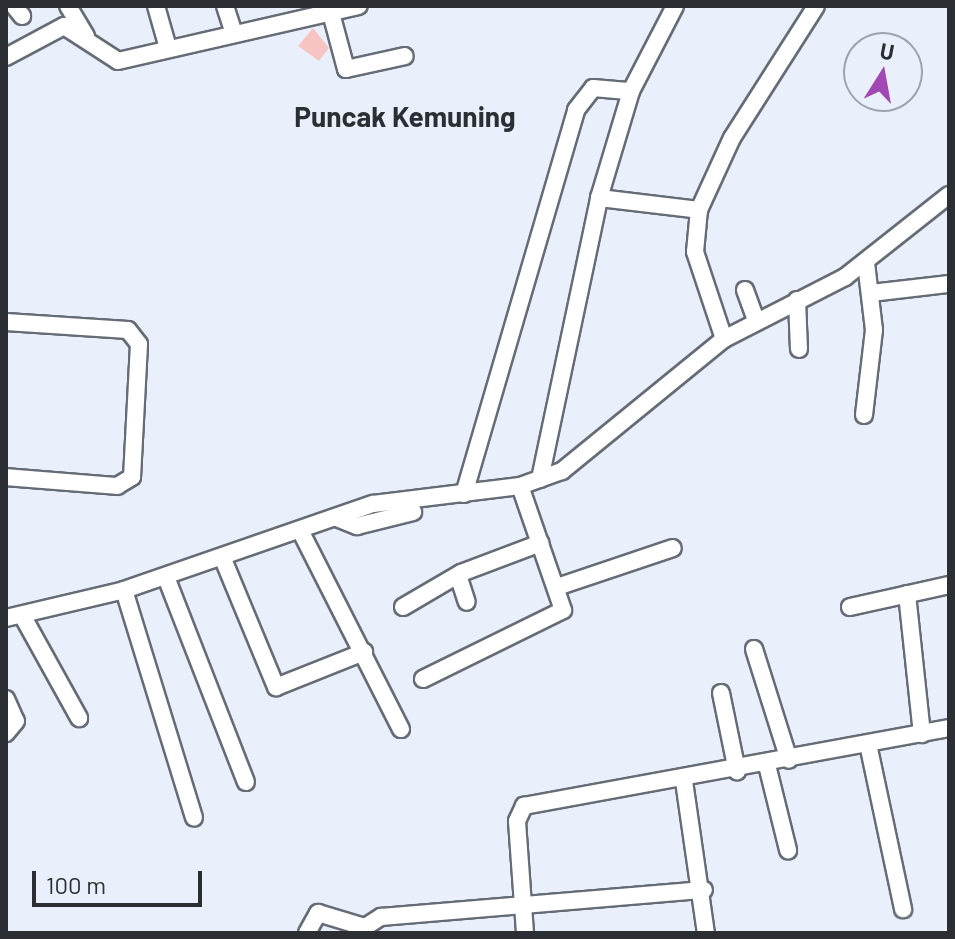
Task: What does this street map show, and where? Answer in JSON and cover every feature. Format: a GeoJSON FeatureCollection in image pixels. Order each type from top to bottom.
{"type":"FeatureCollection","features":[{"type":"Feature","properties":{"kind":"street"},"geometry":{"type":"LineString","coordinates":[[68,6],[87,37],[112,61],[359,6]]}},
{"type":"Feature","properties":{"kind":"street"},"geometry":{"type":"LineString","coordinates":[[156,6],[168,48]]}},
{"type":"Feature","properties":{"kind":"street"},"geometry":{"type":"LineString","coordinates":[[225,6],[234,34]]}},
{"type":"Feature","properties":{"kind":"street"},"geometry":{"type":"LineString","coordinates":[[275,6],[280,24]]}},
{"type":"Feature","properties":{"kind":"street"},"geometry":{"type":"LineString","coordinates":[[540,479],[599,198],[631,91],[675,6]]}},
{"type":"Feature","properties":{"kind":"street"},"geometry":{"type":"LineString","coordinates":[[724,339],[695,252],[699,210],[727,145],[816,6]]}},
{"type":"Feature","properties":{"kind":"street"},"geometry":{"type":"LineString","coordinates":[[331,13],[346,69],[405,56]]}},
{"type":"Feature","properties":{"kind":"street"},"geometry":{"type":"LineString","coordinates":[[6,57],[64,26],[87,37]]}},
{"type":"Feature","properties":{"kind":"street"},"geometry":{"type":"LineString","coordinates":[[464,494],[576,110],[593,88],[631,91]]}},
{"type":"Feature","properties":{"kind":"street"},"geometry":{"type":"LineString","coordinates":[[79,718],[14,616],[124,590],[337,518],[414,513],[464,494],[520,486],[540,479],[591,451],[724,339],[866,263],[949,195]]}},
{"type":"Feature","properties":{"kind":"street"},"geometry":{"type":"LineString","coordinates":[[599,198],[699,210]]}},
{"type":"Feature","properties":{"kind":"street"},"geometry":{"type":"LineString","coordinates":[[864,415],[871,293],[866,263]]}},
{"type":"Feature","properties":{"kind":"street"},"geometry":{"type":"LineString","coordinates":[[871,293],[949,284]]}},
{"type":"Feature","properties":{"kind":"street"},"geometry":{"type":"LineString","coordinates":[[745,290],[756,321]]}},
{"type":"Feature","properties":{"kind":"street"},"geometry":{"type":"LineString","coordinates":[[797,300],[799,349]]}},
{"type":"Feature","properties":{"kind":"street"},"geometry":{"type":"LineString","coordinates":[[6,322],[128,330],[139,344],[132,477],[117,486],[6,477]]}},
{"type":"Feature","properties":{"kind":"street"},"geometry":{"type":"LineString","coordinates":[[423,679],[563,610],[520,486]]}},
{"type":"Feature","properties":{"kind":"street"},"geometry":{"type":"LineString","coordinates":[[301,532],[401,729]]}},
{"type":"Feature","properties":{"kind":"street"},"geometry":{"type":"LineString","coordinates":[[403,607],[458,575],[541,543]]}},
{"type":"Feature","properties":{"kind":"street"},"geometry":{"type":"LineString","coordinates":[[557,587],[673,548]]}},
{"type":"Feature","properties":{"kind":"street"},"geometry":{"type":"LineString","coordinates":[[223,559],[276,687],[364,652]]}},
{"type":"Feature","properties":{"kind":"street"},"geometry":{"type":"LineString","coordinates":[[458,575],[467,602]]}},
{"type":"Feature","properties":{"kind":"street"},"geometry":{"type":"LineString","coordinates":[[166,577],[246,782]]}},
{"type":"Feature","properties":{"kind":"street"},"geometry":{"type":"LineString","coordinates":[[850,607],[949,585]]}},
{"type":"Feature","properties":{"kind":"street"},"geometry":{"type":"LineString","coordinates":[[124,590],[194,817]]}},
{"type":"Feature","properties":{"kind":"street"},"geometry":{"type":"LineString","coordinates":[[907,594],[922,734]]}},
{"type":"Feature","properties":{"kind":"street"},"geometry":{"type":"LineString","coordinates":[[754,649],[789,760]]}},
{"type":"Feature","properties":{"kind":"street"},"geometry":{"type":"LineString","coordinates":[[721,693],[737,771]]}},
{"type":"Feature","properties":{"kind":"street"},"geometry":{"type":"LineString","coordinates":[[6,699],[16,721],[6,733]]}},
{"type":"Feature","properties":{"kind":"street"},"geometry":{"type":"LineString","coordinates":[[525,933],[517,821],[524,806],[684,781],[947,729],[949,747]]}},
{"type":"Feature","properties":{"kind":"street"},"geometry":{"type":"LineString","coordinates":[[868,744],[903,909]]}},
{"type":"Feature","properties":{"kind":"street"},"geometry":{"type":"LineString","coordinates":[[767,765],[788,850]]}},
{"type":"Feature","properties":{"kind":"street"},"geometry":{"type":"LineString","coordinates":[[684,781],[704,890],[706,933]]}},
{"type":"Feature","properties":{"kind":"street"},"geometry":{"type":"LineString","coordinates":[[307,933],[318,913],[359,929],[410,915],[704,890]]}},
{"type":"Feature","properties":{"kind":"street"},"geometry":{"type":"LineString","coordinates":[[410,915],[412,933]]}},
{"type":"Feature","properties":{"kind":"building"},"geometry":{"type":"Polygon","coordinates":[[[313,28],[329,48],[319,61],[298,46],[313,28]]]}},
{"type":"Feature","properties":{"kind":"district","name":"Puncak Kemuning"},"geometry":{"type":"Point","coordinates":[405,116]}}]}
